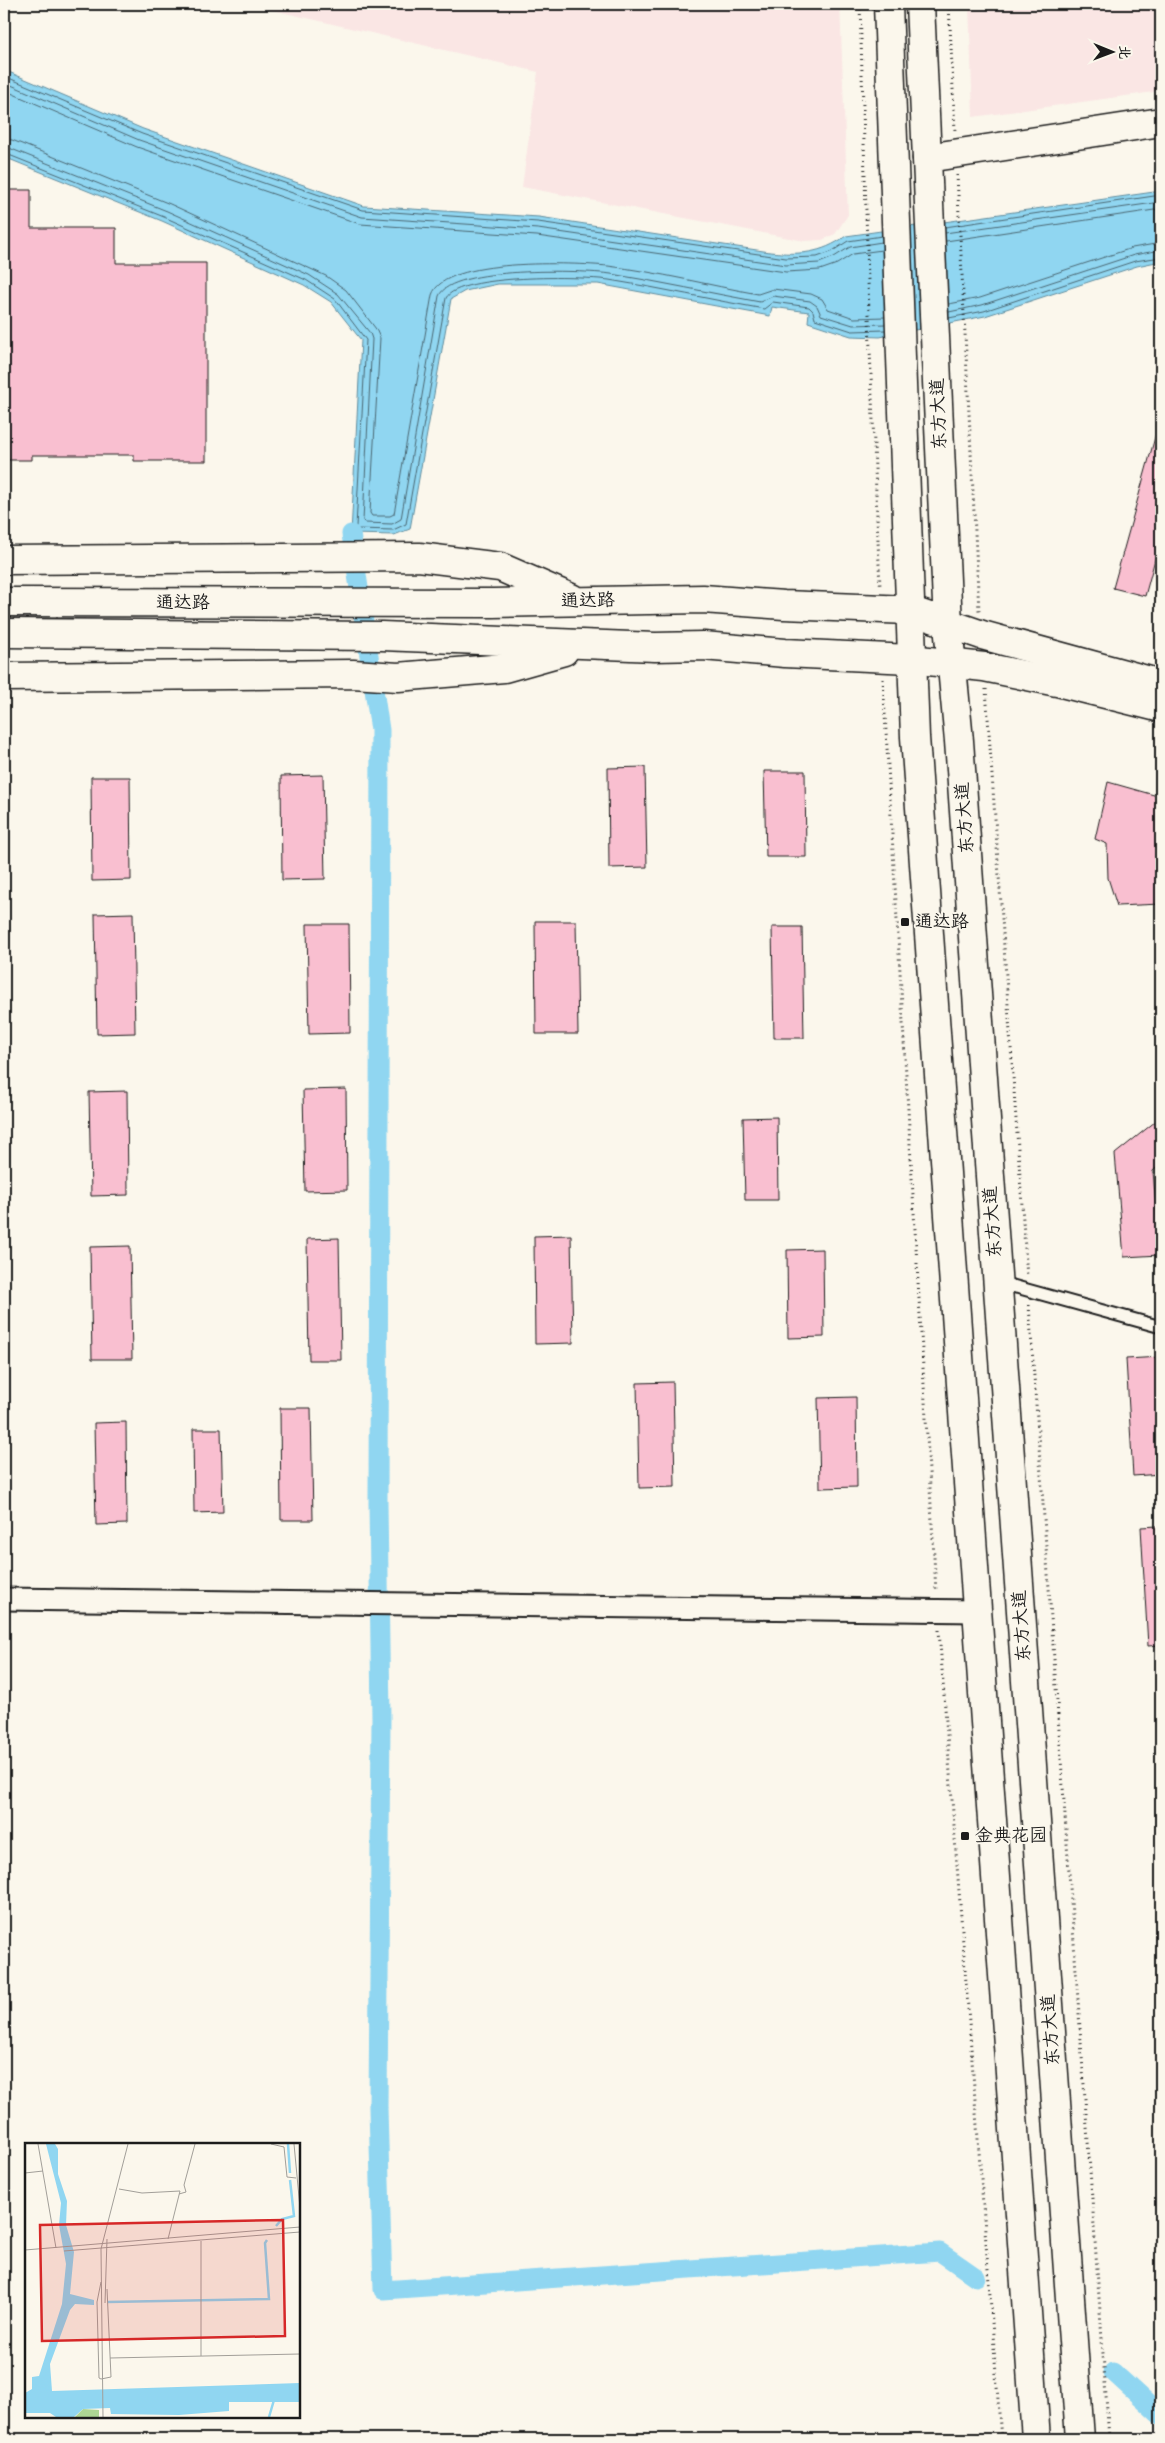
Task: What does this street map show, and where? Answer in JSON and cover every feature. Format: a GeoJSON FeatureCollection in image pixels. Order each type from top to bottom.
{"type":"FeatureCollection","features":[{"type":"Feature","properties":{"kind":"main road","name":"东方大道"},"geometry":{"type":"LineString","coordinates":[[888,4],[896,188],[910,659],[1036,2439]]}},
{"type":"Feature","properties":{"kind":"main road","name":"东方大道"},"geometry":{"type":"LineString","coordinates":[[920,4],[948,625],[998,1282],[1080,2439]]}},
{"type":"Feature","properties":{"kind":"main road"},"geometry":{"type":"LineString","coordinates":[[927,158],[1161,122]]}},
{"type":"Feature","properties":{"kind":"main road"},"geometry":{"type":"LineString","coordinates":[[4,560],[419,557],[500,567],[579,601]]}},
{"type":"Feature","properties":{"kind":"main road","name":"通达路"},"geometry":{"type":"LineString","coordinates":[[4,602],[703,599],[784,605],[909,610],[948,625],[982,635],[1161,684]]}},
{"type":"Feature","properties":{"kind":"main road","name":"通达路"},"geometry":{"type":"LineString","coordinates":[[4,633],[382,636],[655,647],[703,646],[910,659],[984,667],[1057,682],[1161,708]]}},
{"type":"Feature","properties":{"kind":"main road"},"geometry":{"type":"LineString","coordinates":[[4,677],[353,674],[398,677],[504,668],[586,644]]}},
{"type":"Feature","properties":{"kind":"street"},"geometry":{"type":"LineString","coordinates":[[4,1599],[977,1611]]}},
{"type":"Feature","properties":{"kind":"lane"},"geometry":{"type":"LineString","coordinates":[[998,1282],[1161,1327]]}},
{"type":"Feature","properties":{"kind":"path"},"geometry":{"type":"LineString","coordinates":[[860,4],[870,349],[881,594]]}},
{"type":"Feature","properties":{"kind":"path"},"geometry":{"type":"LineString","coordinates":[[949,4],[976,570],[982,635]]}},
{"type":"Feature","properties":{"kind":"path"},"geometry":{"type":"LineString","coordinates":[[984,667],[1109,2439]]}},
{"type":"Feature","properties":{"kind":"path"},"geometry":{"type":"LineString","coordinates":[[883,675],[936,1600]]}},
{"type":"Feature","properties":{"kind":"path"},"geometry":{"type":"LineString","coordinates":[[939,1629],[1001,2439]]}},
{"type":"Feature","properties":{"kind":"shaded area"},"geometry":{"type":"Polygon","coordinates":[[[247,4],[840,4],[848,215],[835,234],[822,240],[805,241],[522,187],[538,72],[247,4]]]}},
{"type":"Feature","properties":{"kind":"shaded area"},"geometry":{"type":"Polygon","coordinates":[[[969,4],[1161,4],[1161,91],[973,117],[969,4]]]}},
{"type":"Feature","properties":{"kind":"water"},"geometry":{"type":"Polygon","coordinates":[[[4,70],[143,129],[364,206],[539,217],[770,252],[800,253],[828,247],[846,236],[1161,191],[1161,261],[1137,266],[985,316],[880,337],[851,336],[808,322],[809,312],[772,307],[770,316],[598,284],[498,284],[465,291],[451,299],[410,529],[394,535],[351,534],[361,340],[331,302],[304,285],[162,221],[4,157],[4,70]]]}},
{"type":"Feature","properties":{"kind":"building"},"geometry":{"type":"Polygon","coordinates":[[[4,190],[31,190],[31,228],[116,228],[116,263],[206,263],[206,461],[134,461],[134,455],[32,455],[32,460],[4,460],[4,190]]]}},
{"type":"Feature","properties":{"kind":"building"},"geometry":{"type":"Polygon","coordinates":[[[1157,430],[1161,431],[1161,537],[1145,596],[1113,588],[1157,430]]]}},
{"type":"Feature","properties":{"kind":"building"},"geometry":{"type":"Polygon","coordinates":[[[645,767],[647,867],[609,868],[608,768],[645,767]]]}},
{"type":"Feature","properties":{"kind":"building"},"geometry":{"type":"Polygon","coordinates":[[[764,771],[805,771],[806,857],[766,857],[764,771]]]}},
{"type":"Feature","properties":{"kind":"building"},"geometry":{"type":"Polygon","coordinates":[[[323,775],[325,879],[282,880],[281,776],[323,775]]]}},
{"type":"Feature","properties":{"kind":"building"},"geometry":{"type":"Polygon","coordinates":[[[91,777],[130,777],[131,880],[92,881],[91,777]]]}},
{"type":"Feature","properties":{"kind":"building"},"geometry":{"type":"Polygon","coordinates":[[[1108,782],[1161,797],[1161,904],[1117,906],[1108,878],[1107,844],[1095,839],[1108,782]]]}},
{"type":"Feature","properties":{"kind":"building"},"geometry":{"type":"Polygon","coordinates":[[[133,913],[135,1033],[97,1034],[95,914],[133,913]]]}},
{"type":"Feature","properties":{"kind":"building"},"geometry":{"type":"Polygon","coordinates":[[[535,921],[576,921],[578,1034],[536,1034],[535,921]]]}},
{"type":"Feature","properties":{"kind":"building"},"geometry":{"type":"Polygon","coordinates":[[[307,924],[349,924],[350,1033],[309,1034],[307,924]]]}},
{"type":"Feature","properties":{"kind":"building"},"geometry":{"type":"Polygon","coordinates":[[[772,927],[802,927],[804,1038],[774,1038],[772,927]]]}},
{"type":"Feature","properties":{"kind":"building"},"geometry":{"type":"Polygon","coordinates":[[[346,1089],[347,1190],[305,1191],[303,1090],[346,1089]]]}},
{"type":"Feature","properties":{"kind":"building"},"geometry":{"type":"Polygon","coordinates":[[[127,1091],[128,1195],[91,1196],[89,1092],[127,1091]]]}},
{"type":"Feature","properties":{"kind":"building"},"geometry":{"type":"Polygon","coordinates":[[[777,1117],[778,1200],[745,1200],[743,1118],[777,1117]]]}},
{"type":"Feature","properties":{"kind":"building"},"geometry":{"type":"Polygon","coordinates":[[[1161,1117],[1161,1164],[1153,1171],[1160,1255],[1124,1257],[1115,1154],[1161,1117]]]}},
{"type":"Feature","properties":{"kind":"building"},"geometry":{"type":"Polygon","coordinates":[[[571,1235],[573,1343],[535,1344],[534,1236],[571,1235]]]}},
{"type":"Feature","properties":{"kind":"building"},"geometry":{"type":"Polygon","coordinates":[[[339,1238],[341,1360],[309,1360],[307,1239],[339,1238]]]}},
{"type":"Feature","properties":{"kind":"building"},"geometry":{"type":"Polygon","coordinates":[[[130,1246],[132,1359],[92,1359],[90,1247],[130,1246]]]}},
{"type":"Feature","properties":{"kind":"building"},"geometry":{"type":"Polygon","coordinates":[[[823,1249],[824,1337],[788,1338],[787,1250],[823,1249]]]}},
{"type":"Feature","properties":{"kind":"building"},"geometry":{"type":"Polygon","coordinates":[[[1161,1357],[1161,1474],[1133,1476],[1126,1359],[1161,1357]]]}},
{"type":"Feature","properties":{"kind":"building"},"geometry":{"type":"Polygon","coordinates":[[[673,1382],[675,1487],[639,1488],[637,1383],[673,1382]]]}},
{"type":"Feature","properties":{"kind":"building"},"geometry":{"type":"Polygon","coordinates":[[[856,1397],[857,1487],[820,1488],[818,1398],[856,1397]]]}},
{"type":"Feature","properties":{"kind":"building"},"geometry":{"type":"Polygon","coordinates":[[[280,1408],[311,1408],[313,1520],[281,1520],[280,1408]]]}},
{"type":"Feature","properties":{"kind":"building"},"geometry":{"type":"Polygon","coordinates":[[[126,1422],[127,1524],[96,1525],[94,1423],[126,1422]]]}},
{"type":"Feature","properties":{"kind":"building"},"geometry":{"type":"Polygon","coordinates":[[[193,1429],[221,1429],[223,1512],[194,1513],[193,1429]]]}},
{"type":"Feature","properties":{"kind":"building"},"geometry":{"type":"Polygon","coordinates":[[[1158,1526],[1161,1645],[1148,1646],[1141,1527],[1158,1526]]]}},
{"type":"Feature","properties":{"kind":"waterway"},"geometry":{"type":"LineString","coordinates":[[351,534],[380,730],[378,1504],[381,1718],[378,2108],[383,2290],[940,2252],[976,2277]]}},
{"type":"Feature","properties":{"kind":"waterway"},"geometry":{"type":"LineString","coordinates":[[1113,2372],[1161,2416]]}},
{"type":"Feature","properties":{"kind":"place","name":"通达路"},"geometry":{"type":"Point","coordinates":[905,922]}},
{"type":"Feature","properties":{"kind":"place","name":"金典花园"},"geometry":{"type":"Point","coordinates":[965,1836]}}]}
